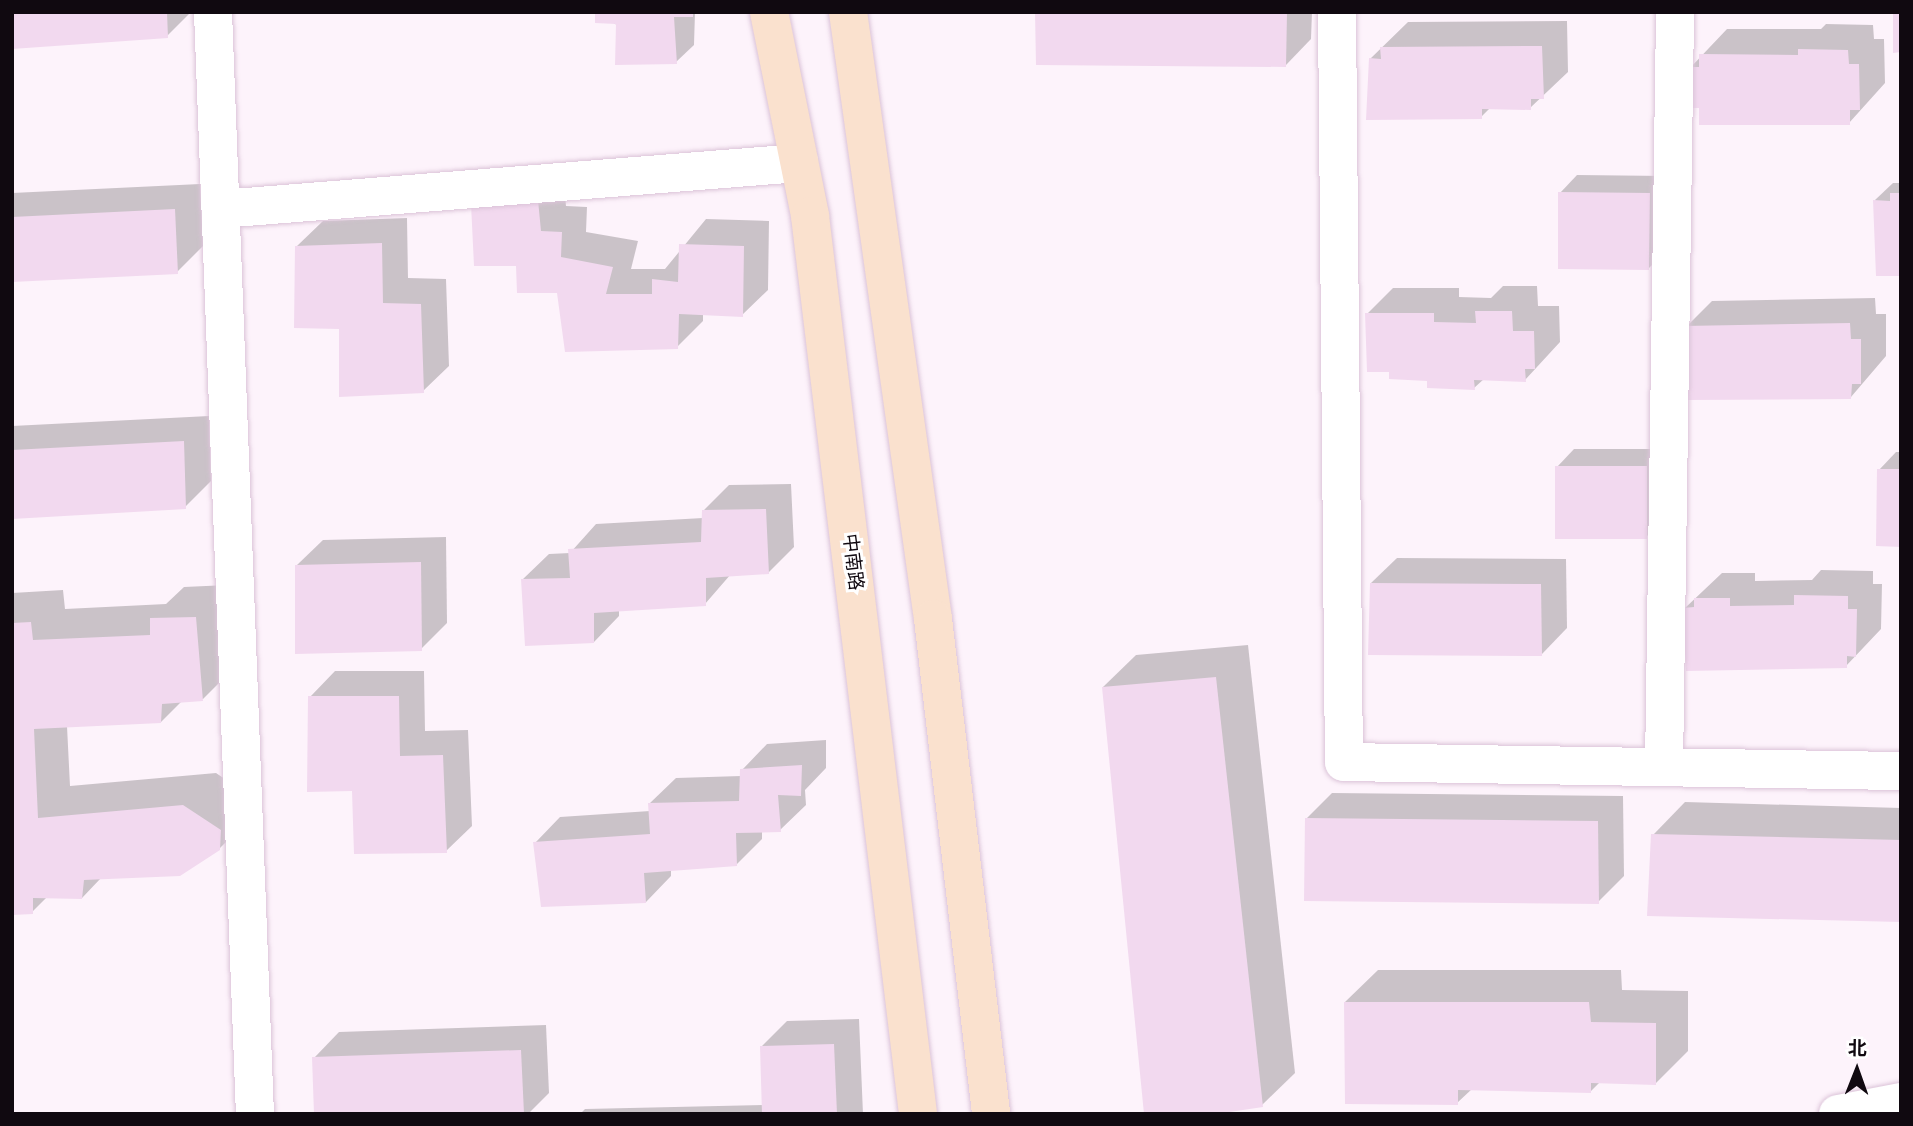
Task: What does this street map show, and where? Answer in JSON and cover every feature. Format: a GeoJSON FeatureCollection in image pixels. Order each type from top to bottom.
{"type":"FeatureCollection","features":[{"type":"Feature","properties":{"kind":"main road","name":"中南路"},"geometry":{"type":"LineString","coordinates":[[769,12],[810,216],[899,927],[918,1114]]}},
{"type":"Feature","properties":{"kind":"main road"},"geometry":{"type":"LineString","coordinates":[[848,12],[932,606],[991,1114]]}},
{"type":"Feature","properties":{"kind":"street"},"geometry":{"type":"LineString","coordinates":[[213,12],[255,1114]]}},
{"type":"Feature","properties":{"kind":"street"},"geometry":{"type":"LineString","coordinates":[[1337,12],[1344,762],[1901,771]]}},
{"type":"Feature","properties":{"kind":"street"},"geometry":{"type":"LineString","coordinates":[[1664,766],[1675,12]]}},
{"type":"Feature","properties":{"kind":"street"},"geometry":{"type":"LineString","coordinates":[[220,209],[799,163]]}},
{"type":"Feature","properties":{"kind":"street"},"geometry":{"type":"LineString","coordinates":[[1838,1114],[1901,1102]]}},
{"type":"Feature","properties":{"kind":"building"},"geometry":{"type":"Polygon","coordinates":[[[12,12],[167,12],[168,38],[12,49],[12,12]]]}},
{"type":"Feature","properties":{"kind":"building"},"geometry":{"type":"Polygon","coordinates":[[[595,12],[693,12],[693,17],[674,17],[677,64],[615,65],[616,24],[595,23],[595,12]]]}},
{"type":"Feature","properties":{"kind":"building"},"geometry":{"type":"Polygon","coordinates":[[[1035,12],[1287,12],[1286,67],[1036,65],[1035,12]]]}},
{"type":"Feature","properties":{"kind":"building"},"geometry":{"type":"Polygon","coordinates":[[[1893,12],[1901,12],[1901,52],[1893,53],[1893,12]]]}},
{"type":"Feature","properties":{"kind":"building"},"geometry":{"type":"Polygon","coordinates":[[[1542,46],[1544,99],[1531,99],[1531,110],[1482,109],[1482,119],[1366,120],[1369,58],[1381,59],[1380,47],[1542,46]]]}},
{"type":"Feature","properties":{"kind":"building"},"geometry":{"type":"Polygon","coordinates":[[[1798,49],[1848,50],[1849,64],[1859,64],[1860,110],[1850,110],[1850,125],[1699,125],[1699,108],[1689,108],[1688,67],[1699,67],[1699,54],[1798,55],[1798,49]]]}},
{"type":"Feature","properties":{"kind":"building"},"geometry":{"type":"Polygon","coordinates":[[[1558,192],[1650,193],[1649,270],[1558,269],[1558,192]]]}},
{"type":"Feature","properties":{"kind":"building"},"geometry":{"type":"Polygon","coordinates":[[[1890,193],[1901,193],[1901,276],[1876,276],[1873,200],[1890,201],[1890,193]]]}},
{"type":"Feature","properties":{"kind":"building"},"geometry":{"type":"Polygon","coordinates":[[[538,200],[541,231],[562,232],[561,257],[613,267],[606,294],[652,294],[652,279],[678,282],[679,244],[744,246],[743,317],[679,314],[678,349],[565,352],[557,293],[517,293],[516,266],[474,266],[471,204],[538,200]]]}},
{"type":"Feature","properties":{"kind":"building"},"geometry":{"type":"Polygon","coordinates":[[[175,209],[178,274],[12,282],[12,217],[175,209]]]}},
{"type":"Feature","properties":{"kind":"building"},"geometry":{"type":"Polygon","coordinates":[[[382,243],[383,303],[421,304],[424,393],[339,397],[339,329],[294,328],[295,246],[382,243]]]}},
{"type":"Feature","properties":{"kind":"building"},"geometry":{"type":"Polygon","coordinates":[[[1475,311],[1512,311],[1513,331],[1534,331],[1535,369],[1525,369],[1526,382],[1474,380],[1475,390],[1427,388],[1427,381],[1389,379],[1389,372],[1367,372],[1365,313],[1434,313],[1434,322],[1476,323],[1475,311]]]}},
{"type":"Feature","properties":{"kind":"building"},"geometry":{"type":"Polygon","coordinates":[[[1850,323],[1851,339],[1861,339],[1861,384],[1852,384],[1851,399],[1685,400],[1684,326],[1850,323]]]}},
{"type":"Feature","properties":{"kind":"building"},"geometry":{"type":"Polygon","coordinates":[[[184,441],[186,509],[12,519],[12,450],[184,441]]]}},
{"type":"Feature","properties":{"kind":"building"},"geometry":{"type":"Polygon","coordinates":[[[1555,466],[1647,466],[1647,539],[1555,539],[1555,466]]]}},
{"type":"Feature","properties":{"kind":"building"},"geometry":{"type":"Polygon","coordinates":[[[1877,469],[1901,469],[1901,547],[1876,546],[1877,469]]]}},
{"type":"Feature","properties":{"kind":"building"},"geometry":{"type":"Polygon","coordinates":[[[766,509],[769,574],[706,578],[706,606],[594,613],[594,643],[525,646],[521,579],[570,578],[568,549],[701,542],[702,510],[766,509]]]}},
{"type":"Feature","properties":{"kind":"building"},"geometry":{"type":"Polygon","coordinates":[[[421,562],[422,651],[295,654],[295,565],[421,562]]]}},
{"type":"Feature","properties":{"kind":"building"},"geometry":{"type":"Polygon","coordinates":[[[1370,583],[1541,584],[1542,656],[1368,655],[1370,583]]]}},
{"type":"Feature","properties":{"kind":"building"},"geometry":{"type":"Polygon","coordinates":[[[1794,595],[1848,596],[1848,609],[1857,609],[1856,657],[1847,656],[1847,668],[1686,671],[1683,608],[1694,607],[1694,598],[1730,598],[1730,606],[1794,605],[1794,595]]]}},
{"type":"Feature","properties":{"kind":"building"},"geometry":{"type":"Polygon","coordinates":[[[196,617],[203,701],[162,704],[161,723],[34,729],[38,818],[183,805],[221,830],[220,850],[180,876],[84,880],[82,899],[33,898],[33,914],[12,915],[12,623],[31,622],[33,640],[150,635],[150,618],[196,617]]]}},
{"type":"Feature","properties":{"kind":"building"},"geometry":{"type":"Polygon","coordinates":[[[1216,677],[1263,1107],[1216,1114],[1144,1114],[1102,687],[1216,677]]]}},
{"type":"Feature","properties":{"kind":"building"},"geometry":{"type":"Polygon","coordinates":[[[308,696],[399,696],[400,756],[443,755],[447,853],[354,854],[352,791],[307,792],[308,696]]]}},
{"type":"Feature","properties":{"kind":"building"},"geometry":{"type":"Polygon","coordinates":[[[802,765],[801,796],[778,795],[781,832],[736,833],[737,866],[644,873],[646,903],[541,907],[533,842],[650,834],[648,803],[739,801],[740,769],[802,765]]]}},
{"type":"Feature","properties":{"kind":"building"},"geometry":{"type":"Polygon","coordinates":[[[1305,818],[1598,821],[1599,904],[1304,901],[1305,818]]]}},
{"type":"Feature","properties":{"kind":"building"},"geometry":{"type":"Polygon","coordinates":[[[1651,834],[1901,840],[1901,922],[1647,916],[1651,834]]]}},
{"type":"Feature","properties":{"kind":"building"},"geometry":{"type":"Polygon","coordinates":[[[1344,1002],[1589,1002],[1591,1022],[1656,1023],[1656,1085],[1591,1083],[1591,1093],[1458,1090],[1458,1105],[1345,1104],[1344,1002]]]}},
{"type":"Feature","properties":{"kind":"building"},"geometry":{"type":"Polygon","coordinates":[[[834,1044],[837,1114],[762,1114],[760,1046],[834,1044]]]}},
{"type":"Feature","properties":{"kind":"building"},"geometry":{"type":"Polygon","coordinates":[[[521,1050],[524,1114],[314,1114],[312,1057],[521,1050]]]}}]}
